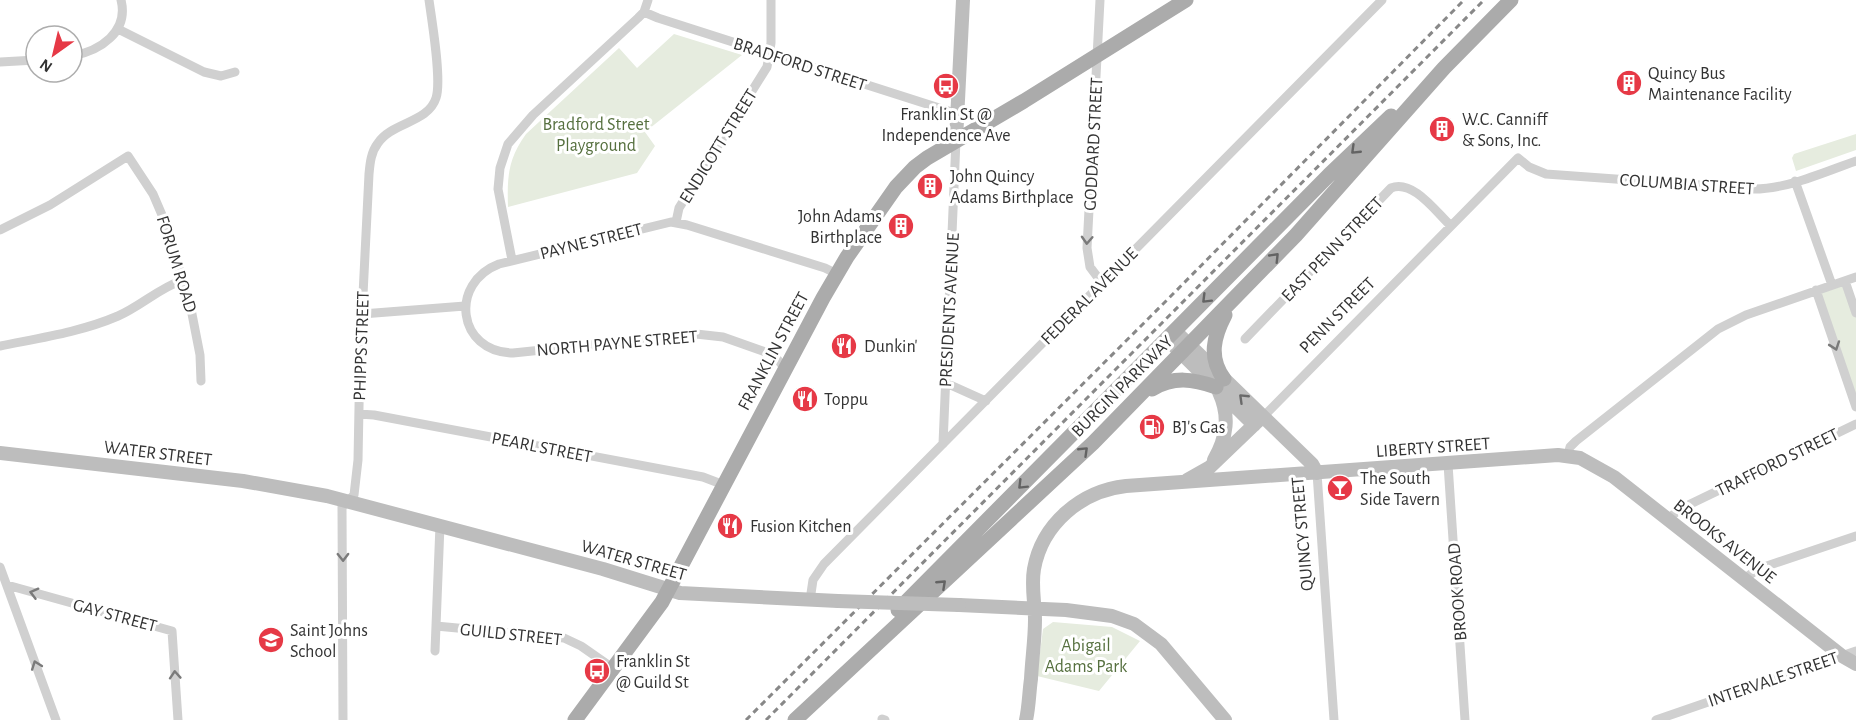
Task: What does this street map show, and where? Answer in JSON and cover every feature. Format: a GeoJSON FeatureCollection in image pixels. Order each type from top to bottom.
{"type":"FeatureCollection","features":[{"type":"Feature","properties":{"kind":"main road"},"geometry":{"type":"LineString","coordinates":[[956,140],[963,0]]}},
{"type":"Feature","properties":{"kind":"main road","name":"FRANKLIN STREET"},"geometry":{"type":"LineString","coordinates":[[580,718],[652,618],[669,590],[837,274],[873,218],[903,180],[921,162],[1098,56],[1186,0]]}},
{"type":"Feature","properties":{"kind":"main road","name":"BURGIN PARKWAY"},"geometry":{"type":"LineString","coordinates":[[800,715],[916,590],[1329,175],[1444,68],[1511,0]]}},
{"type":"Feature","properties":{"kind":"main road","name":"BURGIN PARKWAY"},"geometry":{"type":"LineString","coordinates":[[800,715],[1052,483],[1128,407],[1323,206],[1444,68]]}},
{"type":"Feature","properties":{"kind":"main road"},"geometry":{"type":"LineString","coordinates":[[1210,467],[1221,447],[1226,427],[1214,346],[1220,324],[1235,299]]}},
{"type":"Feature","properties":{"kind":"main road","name":"QUINCY STREET"},"geometry":{"type":"LineString","coordinates":[[1171,335],[1258,421],[1312,464],[1317,473]]}},
{"type":"Feature","properties":{"kind":"main road"},"geometry":{"type":"LineString","coordinates":[[1128,407],[1154,388],[1174,380],[1220,383]]}},
{"type":"Feature","properties":{"kind":"main road","name":"PENN STREET"},"geometry":{"type":"LineString","coordinates":[[1173,483],[1188,480],[1210,467],[1258,421]]}},
{"type":"Feature","properties":{"kind":"main road","name":"WATER STREET"},"geometry":{"type":"LineString","coordinates":[[0,453],[243,481],[348,501],[603,569],[669,590],[697,595],[1035,608],[1105,615],[1134,624],[1161,644],[1226,720]]}},
{"type":"Feature","properties":{"kind":"main road","name":"LIBERTY STREET"},"geometry":{"type":"LineString","coordinates":[[1026,720],[1035,632],[1033,577],[1036,561],[1049,533],[1070,509],[1092,495],[1107,489],[1173,483],[1568,455]]}},
{"type":"Feature","properties":{"kind":"main road","name":"BROOKS AVENUE"},"geometry":{"type":"LineString","coordinates":[[1568,455],[1585,460],[1607,472],[1842,656],[1856,664]]}},
{"type":"Feature","properties":{"kind":"street"},"geometry":{"type":"LineString","coordinates":[[84,54],[101,46],[118,29],[123,17],[121,0]]}},
{"type":"Feature","properties":{"kind":"street","name":"PHIPPS STREET"},"geometry":{"type":"LineString","coordinates":[[344,720],[342,507],[354,495],[366,197],[373,150],[386,134],[426,112],[437,95],[438,84],[429,0]]}},
{"type":"Feature","properties":{"kind":"street"},"geometry":{"type":"LineString","coordinates":[[512,260],[498,189],[500,168],[508,144],[533,115],[644,12],[648,0]]}},
{"type":"Feature","properties":{"kind":"street","name":"ENDICOTT STREET"},"geometry":{"type":"LineString","coordinates":[[676,222],[680,208],[765,71],[770,54],[771,0]]}},
{"type":"Feature","properties":{"kind":"street","name":"GODDARD STREET"},"geometry":{"type":"LineString","coordinates":[[1100,0],[1087,248],[1090,267],[1102,283]]}},
{"type":"Feature","properties":{"kind":"street","name":"FEDERAL AVENUE"},"geometry":{"type":"LineString","coordinates":[[810,600],[813,580],[824,564],[1382,0]]}},
{"type":"Feature","properties":{"kind":"street","name":"BRADFORD STREET"},"geometry":{"type":"LineString","coordinates":[[644,12],[958,114]]}},
{"type":"Feature","properties":{"kind":"street"},"geometry":{"type":"LineString","coordinates":[[118,29],[204,72],[220,76],[235,72]]}},
{"type":"Feature","properties":{"kind":"street"},"geometry":{"type":"LineString","coordinates":[[0,62],[24,61]]}},
{"type":"Feature","properties":{"kind":"street","name":"PRESIDENTS AVENUE"},"geometry":{"type":"LineString","coordinates":[[943,444],[956,140]]}},
{"type":"Feature","properties":{"kind":"street","name":"FORUM ROAD"},"geometry":{"type":"LineString","coordinates":[[0,230],[50,205],[128,156],[147,184],[161,211],[183,280],[198,341],[201,381]]}},
{"type":"Feature","properties":{"kind":"street","name":"COLUMBIA STREET"},"geometry":{"type":"LineString","coordinates":[[1518,158],[1540,172],[1560,176],[1754,189],[1770,188],[1795,181],[1856,160]]}},
{"type":"Feature","properties":{"kind":"street","name":"PENN STREET"},"geometry":{"type":"LineString","coordinates":[[1258,421],[1518,158]]}},
{"type":"Feature","properties":{"kind":"street"},"geometry":{"type":"LineString","coordinates":[[1795,181],[1832,285]]}},
{"type":"Feature","properties":{"kind":"street","name":"EAST PENN STREET"},"geometry":{"type":"LineString","coordinates":[[1245,339],[1391,188],[1399,185],[1412,189],[1451,226]]}},
{"type":"Feature","properties":{"kind":"street"},"geometry":{"type":"LineString","coordinates":[[676,222],[825,268],[837,274]]}},
{"type":"Feature","properties":{"kind":"street","name":"PAYNE STREET"},"geometry":{"type":"LineString","coordinates":[[465,306],[471,286],[483,272],[493,266],[676,222]]}},
{"type":"Feature","properties":{"kind":"street"},"geometry":{"type":"LineString","coordinates":[[1568,455],[1570,447],[1575,442],[1711,333],[1746,315],[1856,277]]}},
{"type":"Feature","properties":{"kind":"street"},"geometry":{"type":"LineString","coordinates":[[0,346],[104,322],[128,311],[162,289],[183,280]]}},
{"type":"Feature","properties":{"kind":"street"},"geometry":{"type":"LineString","coordinates":[[1845,281],[1856,313]]}},
{"type":"Feature","properties":{"kind":"street"},"geometry":{"type":"LineString","coordinates":[[1816,290],[1856,407]]}},
{"type":"Feature","properties":{"kind":"street"},"geometry":{"type":"LineString","coordinates":[[362,314],[465,306]]}},
{"type":"Feature","properties":{"kind":"street","name":"NORTH PAYNE STREET"},"geometry":{"type":"LineString","coordinates":[[465,306],[468,323],[474,334],[485,346],[502,352],[513,353],[696,334],[729,339],[774,355],[786,370]]}},
{"type":"Feature","properties":{"kind":"street"},"geometry":{"type":"LineString","coordinates":[[946,384],[986,400]]}},
{"type":"Feature","properties":{"kind":"street","name":"PEARL STREET"},"geometry":{"type":"LineString","coordinates":[[359,414],[703,477],[724,485]]}},
{"type":"Feature","properties":{"kind":"street","name":"TRAFFORD STREET"},"geometry":{"type":"LineString","coordinates":[[1668,519],[1680,509],[1856,424]]}},
{"type":"Feature","properties":{"kind":"street","name":"BROOK ROAD"},"geometry":{"type":"LineString","coordinates":[[1448,464],[1465,720]]}},
{"type":"Feature","properties":{"kind":"street","name":"QUINCY STREET"},"geometry":{"type":"LineString","coordinates":[[1317,473],[1334,720]]}},
{"type":"Feature","properties":{"kind":"street"},"geometry":{"type":"LineString","coordinates":[[435,651],[440,525]]}},
{"type":"Feature","properties":{"kind":"street"},"geometry":{"type":"LineString","coordinates":[[1744,579],[1758,569],[1856,536]]}},
{"type":"Feature","properties":{"kind":"street"},"geometry":{"type":"LineString","coordinates":[[0,567],[56,720]]}},
{"type":"Feature","properties":{"kind":"street","name":"GAY STREET"},"geometry":{"type":"LineString","coordinates":[[7,585],[172,631],[178,720]]}},
{"type":"Feature","properties":{"kind":"street","name":"GUILD STREET"},"geometry":{"type":"LineString","coordinates":[[436,626],[564,638],[581,646],[614,669]]}},
{"type":"Feature","properties":{"kind":"street","name":"INTERVALE STREET"},"geometry":{"type":"LineString","coordinates":[[1656,720],[1856,651]]}},
{"type":"Feature","properties":{"kind":"green space","name":"Bradford Street Playground"},"geometry":{"type":"Polygon","coordinates":[[[674,34],[742,55],[645,132],[655,146],[637,173],[508,207],[512,160],[526,134],[619,48],[637,68],[674,34]]]}},
{"type":"Feature","properties":{"kind":"green space"},"geometry":{"type":"Polygon","coordinates":[[[1856,134],[1856,150],[1796,171],[1792,158],[1794,154],[1856,134]]]}},
{"type":"Feature","properties":{"kind":"green space"},"geometry":{"type":"Polygon","coordinates":[[[1845,281],[1856,313],[1856,407],[1816,290],[1845,281]]]}},
{"type":"Feature","properties":{"kind":"green space","name":"Abigail Adams Park"},"geometry":{"type":"Polygon","coordinates":[[[1053,622],[1112,627],[1140,641],[1099,691],[1037,676],[1043,629],[1053,622]]]}},
{"type":"Feature","properties":{"kind":"railway"},"geometry":{"type":"LineString","coordinates":[[746,720],[1464,0]]}},
{"type":"Feature","properties":{"kind":"railway"},"geometry":{"type":"LineString","coordinates":[[766,720],[1484,0]]}},
{"type":"Feature","properties":{"kind":"place","name":"Quincy Bus Maintenance Facility"},"geometry":{"type":"Point","coordinates":[1629,83]}},
{"type":"Feature","properties":{"kind":"place","name":"Franklin St @ Independence Ave"},"geometry":{"type":"Point","coordinates":[946,86]}},
{"type":"Feature","properties":{"kind":"place","name":"W.C. Canniff & Sons, Inc."},"geometry":{"type":"Point","coordinates":[1442,129]}},
{"type":"Feature","properties":{"kind":"place","name":"John Quincy Adams Birthplace"},"geometry":{"type":"Point","coordinates":[930,186]}},
{"type":"Feature","properties":{"kind":"place","name":"John Adams Birthplace"},"geometry":{"type":"Point","coordinates":[901,226]}},
{"type":"Feature","properties":{"kind":"place","name":"Dunkin'"},"geometry":{"type":"Point","coordinates":[844,346]}},
{"type":"Feature","properties":{"kind":"place","name":"Toppu"},"geometry":{"type":"Point","coordinates":[805,399]}},
{"type":"Feature","properties":{"kind":"place","name":"BJ's Gas"},"geometry":{"type":"Point","coordinates":[1152,427]}},
{"type":"Feature","properties":{"kind":"place","name":"The South Side Tavern"},"geometry":{"type":"Point","coordinates":[1340,488]}},
{"type":"Feature","properties":{"kind":"place","name":"Fusion Kitchen"},"geometry":{"type":"Point","coordinates":[730,526]}},
{"type":"Feature","properties":{"kind":"place","name":"Saint Johns School"},"geometry":{"type":"Point","coordinates":[271,640]}},
{"type":"Feature","properties":{"kind":"place","name":"Franklin St @ Guild St"},"geometry":{"type":"Point","coordinates":[597,671]}}]}
